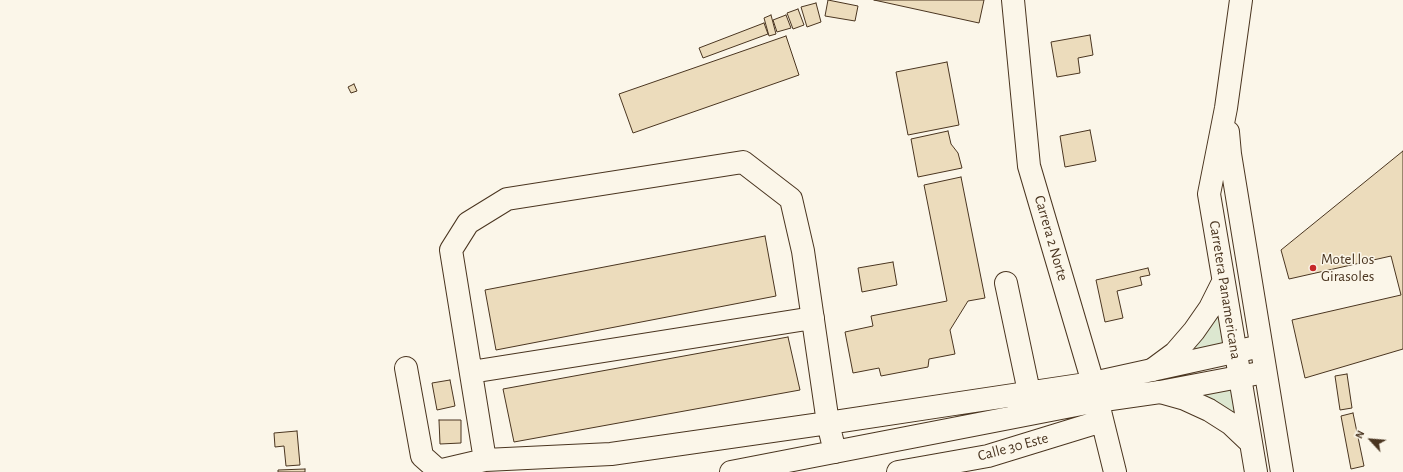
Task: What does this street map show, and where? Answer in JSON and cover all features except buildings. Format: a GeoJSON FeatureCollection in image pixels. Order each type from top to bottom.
{"type":"FeatureCollection","features":[{"type":"Feature","properties":{"kind":"main road","name":"Carrera 2 Norte"},"geometry":{"type":"LineString","coordinates":[[1013,0],[1029,166],[1095,392],[1115,472]]}},
{"type":"Feature","properties":{"kind":"main road","name":"Carretera Panamericana"},"geometry":{"type":"LineString","coordinates":[[1241,0],[1226,108],[1209,194],[1256,472]]}},
{"type":"Feature","properties":{"kind":"main road","name":"Carretera Panamericana"},"geometry":{"type":"LineString","coordinates":[[1226,108],[1230,154],[1282,472]]}},
{"type":"Feature","properties":{"kind":"main road"},"geometry":{"type":"LineString","coordinates":[[485,460],[451,250],[468,223],[507,199],[743,162],[791,199],[803,251],[828,423],[835,452]]}},
{"type":"Feature","properties":{"kind":"main road"},"geometry":{"type":"LineString","coordinates":[[1152,370],[1174,352],[1194,331],[1210,308],[1223,282]]}},
{"type":"Feature","properties":{"kind":"main road"},"geometry":{"type":"LineString","coordinates":[[1006,284],[1031,403]]}},
{"type":"Feature","properties":{"kind":"main road"},"geometry":{"type":"LineString","coordinates":[[471,372],[813,318]]}},
{"type":"Feature","properties":{"kind":"main road"},"geometry":{"type":"LineString","coordinates":[[1095,392],[1152,370],[1261,346]]}},
{"type":"Feature","properties":{"kind":"main road"},"geometry":{"type":"LineString","coordinates":[[406,368],[422,456],[440,471],[485,460],[611,454],[828,423],[1031,403],[1095,392],[1160,392],[1265,372]]}},
{"type":"Feature","properties":{"kind":"main road"},"geometry":{"type":"LineString","coordinates":[[1160,392],[1185,399],[1209,410],[1231,424],[1250,442]]}},
{"type":"Feature","properties":{"kind":"main road"},"geometry":{"type":"LineString","coordinates":[[731,472],[835,452],[1031,403]]}},
{"type":"Feature","properties":{"kind":"main road","name":"Calle 30 Este"},"geometry":{"type":"LineString","coordinates":[[898,472],[988,456],[1102,422]]}},
{"type":"Feature","properties":{"kind":"green space"},"geometry":{"type":"Polygon","coordinates":[[[1218,304],[1225,348],[1178,354],[1218,304]]]}},
{"type":"Feature","properties":{"kind":"green space"},"geometry":{"type":"Polygon","coordinates":[[[1232,386],[1240,425],[1179,393],[1232,386]]]}},
{"type":"Feature","properties":{"kind":"place","name":"Motel los Girasoles"},"geometry":{"type":"Point","coordinates":[1313,268]}}]}
